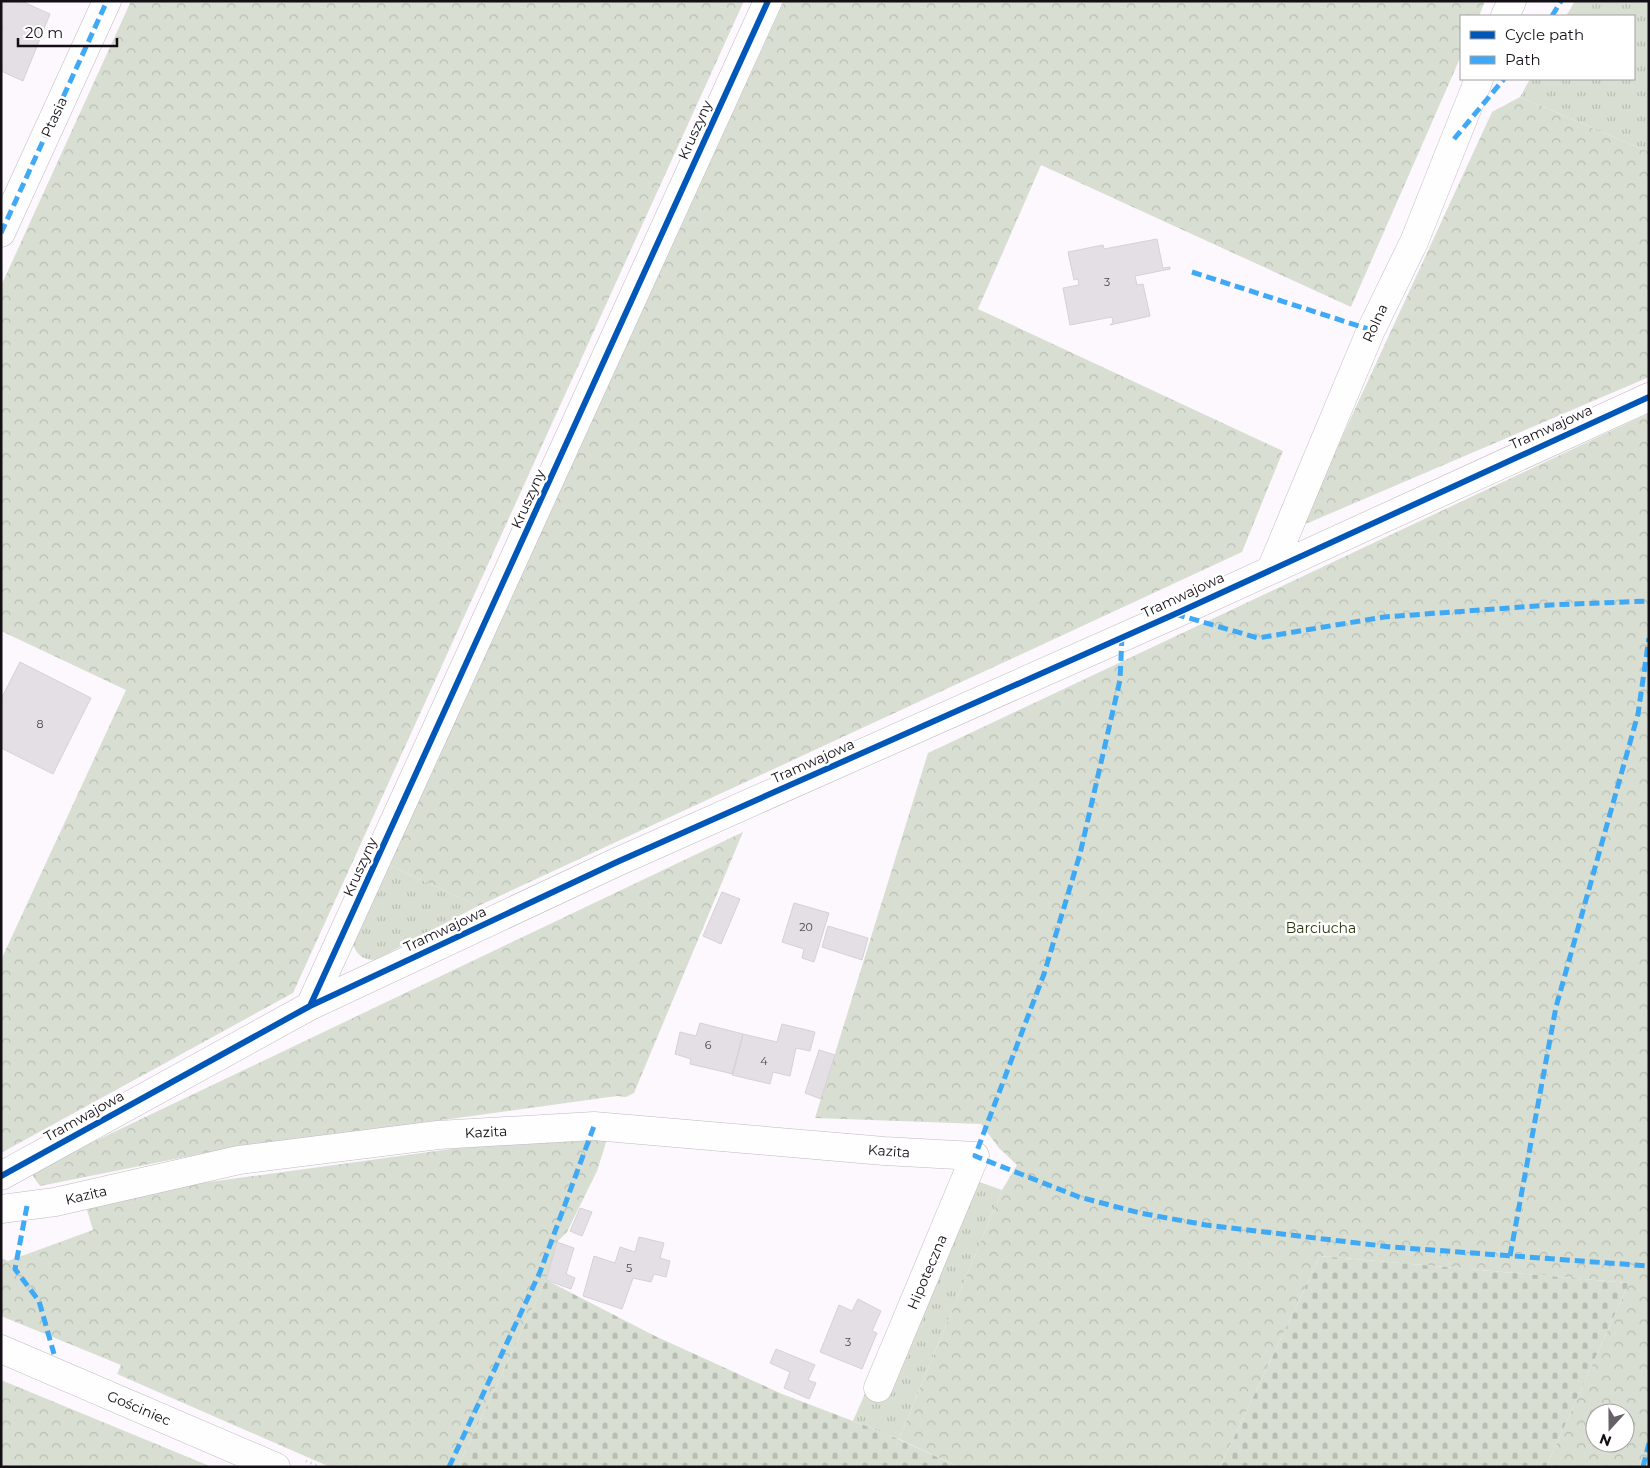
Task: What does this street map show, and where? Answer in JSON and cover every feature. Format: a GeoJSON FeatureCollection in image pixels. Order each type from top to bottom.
{"type":"FeatureCollection","features":[{"type":"Feature","properties":{"kind":"street","name":"Ptasia"},"geometry":{"type":"LineString","coordinates":[[1,233],[107,1]]}},
{"type":"Feature","properties":{"kind":"street","name":"Kruszyny"},"geometry":{"type":"LineString","coordinates":[[310,1006],[768,1]]}},
{"type":"Feature","properties":{"kind":"street"},"geometry":{"type":"LineString","coordinates":[[1505,15],[1512,1]]}},
{"type":"Feature","properties":{"kind":"street","name":"Rolna"},"geometry":{"type":"LineString","coordinates":[[1272,567],[1371,330],[1414,242],[1480,80]]}},
{"type":"Feature","properties":{"kind":"street","name":"Tramwajowa"},"geometry":{"type":"LineString","coordinates":[[1,1176],[310,1006],[626,858],[1175,614],[1272,567],[1649,396]]}},
{"type":"Feature","properties":{"kind":"street","name":"Kazita"},"geometry":{"type":"LineString","coordinates":[[1,1209],[55,1202],[239,1160],[438,1135],[594,1126],[874,1150],[976,1156]]}},
{"type":"Feature","properties":{"kind":"street","name":"Hipoteczna"},"geometry":{"type":"LineString","coordinates":[[878,1388],[976,1156]]}},
{"type":"Feature","properties":{"kind":"street","name":"Gościniec"},"geometry":{"type":"LineString","coordinates":[[1,1349],[276,1467]]}},
{"type":"Feature","properties":{"kind":"green space"},"geometry":{"type":"Polygon","coordinates":[[[131,1],[744,1],[293,993],[1,1153],[1,960],[126,690],[1,631],[1,286],[131,1]]]}},
{"type":"Feature","properties":{"kind":"green space"},"geometry":{"type":"Polygon","coordinates":[[[784,1],[1485,1],[1479,15],[1460,15],[1460,58],[1351,307],[1041,165],[978,309],[1283,451],[1242,552],[478,906],[389,865],[784,1]]]}},
{"type":"Feature","properties":{"kind":"green space"},"geometry":{"type":"Polygon","coordinates":[[[1575,1],[1649,1],[1649,152],[1520,97],[1529,80],[1635,80],[1635,15],[1567,15],[1575,1]]]}},
{"type":"Feature","properties":{"kind":"green space"},"geometry":{"type":"Polygon","coordinates":[[[1520,97],[1649,152],[1649,377],[1301,526],[1492,112],[1520,97]]]}},
{"type":"Feature","properties":{"kind":"green space","name":"Barciucha"},"geometry":{"type":"Polygon","coordinates":[[[1649,413],[1649,1467],[1546,1467],[1629,1283],[1320,1256],[1220,1467],[959,1467],[899,1439],[1002,1190],[1017,1165],[999,1148],[981,1124],[815,1118],[928,753],[1649,413]]]}},
{"type":"Feature","properties":{"kind":"green space"},"geometry":{"type":"Polygon","coordinates":[[[743,832],[634,1093],[626,1097],[617,1096],[210,1152],[40,1186],[30,1172],[743,832]]]}},
{"type":"Feature","properties":{"kind":"green space"},"geometry":{"type":"Polygon","coordinates":[[[389,865],[478,906],[375,960],[364,958],[356,951],[353,944],[389,865]]]}},
{"type":"Feature","properties":{"kind":"green space"},"geometry":{"type":"Polygon","coordinates":[[[608,1136],[597,1171],[567,1232],[557,1242],[546,1280],[458,1467],[330,1467],[117,1374],[121,1365],[1,1316],[1,1258],[8,1261],[93,1230],[85,1203],[202,1183],[458,1148],[608,1136]]]}},
{"type":"Feature","properties":{"kind":"green space"},"geometry":{"type":"Polygon","coordinates":[[[960,1175],[1002,1190],[899,1439],[853,1421],[960,1175]]]}},
{"type":"Feature","properties":{"kind":"green space"},"geometry":{"type":"Polygon","coordinates":[[[1320,1256],[1629,1283],[1546,1467],[1220,1467],[1320,1256]]]}},
{"type":"Feature","properties":{"kind":"green space"},"geometry":{"type":"Polygon","coordinates":[[[546,1280],[655,1336],[782,1394],[887,1434],[959,1467],[458,1467],[546,1280]]]}},
{"type":"Feature","properties":{"kind":"green space"},"geometry":{"type":"Polygon","coordinates":[[[1,1380],[212,1467],[1,1467],[1,1380]]]}},
{"type":"Feature","properties":{"kind":"building"},"geometry":{"type":"Polygon","coordinates":[[[1,1],[21,1],[50,14],[23,81],[1,71],[1,32],[3,27],[1,26],[1,1]]]}},
{"type":"Feature","properties":{"kind":"building"},"geometry":{"type":"Polygon","coordinates":[[[1157,239],[1163,268],[1170,267],[1170,269],[1135,276],[1137,285],[1143,284],[1150,316],[1110,325],[1113,322],[1112,317],[1070,325],[1063,288],[1079,285],[1078,279],[1074,280],[1068,252],[1103,245],[1104,249],[1157,239]]]}},
{"type":"Feature","properties":{"kind":"building"},"geometry":{"type":"Polygon","coordinates":[[[20,662],[91,698],[53,774],[1,748],[1,699],[20,662]]]}},
{"type":"Feature","properties":{"kind":"building"},"geometry":{"type":"Polygon","coordinates":[[[722,892],[740,899],[721,944],[703,936],[722,892]]]}},
{"type":"Feature","properties":{"kind":"building"},"geometry":{"type":"Polygon","coordinates":[[[794,903],[829,913],[814,962],[802,958],[804,949],[782,942],[794,903]]]}},
{"type":"Feature","properties":{"kind":"building"},"geometry":{"type":"Polygon","coordinates":[[[828,926],[868,938],[862,960],[822,947],[828,926]]]}},
{"type":"Feature","properties":{"kind":"building"},"geometry":{"type":"Polygon","coordinates":[[[700,1023],[743,1034],[733,1074],[690,1064],[691,1059],[675,1054],[680,1032],[696,1036],[700,1023]]]}},
{"type":"Feature","properties":{"kind":"building"},"geometry":{"type":"Polygon","coordinates":[[[782,1024],[815,1032],[810,1051],[796,1048],[790,1076],[773,1072],[770,1084],[732,1075],[743,1034],[777,1042],[782,1024]]]}},
{"type":"Feature","properties":{"kind":"building"},"geometry":{"type":"Polygon","coordinates":[[[819,1050],[835,1055],[821,1099],[805,1093],[819,1050]]]}},
{"type":"Feature","properties":{"kind":"building"},"geometry":{"type":"Polygon","coordinates":[[[580,1208],[592,1212],[582,1236],[570,1231],[580,1208]]]}},
{"type":"Feature","properties":{"kind":"building"},"geometry":{"type":"Polygon","coordinates":[[[639,1237],[664,1243],[660,1258],[670,1261],[666,1277],[654,1274],[651,1282],[633,1278],[622,1309],[583,1296],[594,1256],[615,1263],[620,1247],[635,1252],[639,1237]]]}},
{"type":"Feature","properties":{"kind":"building"},"geometry":{"type":"Polygon","coordinates":[[[557,1242],[574,1248],[566,1274],[575,1278],[571,1289],[546,1280],[557,1242]]]}},
{"type":"Feature","properties":{"kind":"building"},"geometry":{"type":"Polygon","coordinates":[[[858,1299],[881,1311],[872,1331],[877,1333],[862,1369],[820,1352],[839,1305],[852,1311],[858,1299]]]}},
{"type":"Feature","properties":{"kind":"building"},"geometry":{"type":"Polygon","coordinates":[[[776,1349],[815,1365],[808,1380],[816,1383],[809,1399],[784,1388],[790,1372],[770,1363],[776,1349]]]}},
{"type":"Feature","properties":{"kind":"marked path"},"geometry":{"type":"LineString","coordinates":[[1,233],[107,1]]}},
{"type":"Feature","properties":{"kind":"marked path"},"geometry":{"type":"LineString","coordinates":[[1553,15],[1561,1]]}},
{"type":"Feature","properties":{"kind":"marked path"},"geometry":{"type":"LineString","coordinates":[[1454,139],[1503,80]]}},
{"type":"Feature","properties":{"kind":"marked path"},"geometry":{"type":"LineString","coordinates":[[1192,272],[1371,330]]}},
{"type":"Feature","properties":{"kind":"marked path"},"geometry":{"type":"LineString","coordinates":[[1175,614],[1258,638],[1384,617],[1550,605],[1649,601]]}},
{"type":"Feature","properties":{"kind":"marked path"},"geometry":{"type":"LineString","coordinates":[[1122,636],[1120,680],[1080,854],[1044,974],[975,1156],[1079,1197],[1140,1213],[1206,1225],[1391,1247],[1649,1266]]}},
{"type":"Feature","properties":{"kind":"marked path"},"geometry":{"type":"LineString","coordinates":[[1510,1256],[1556,1007],[1638,714],[1649,638]]}},
{"type":"Feature","properties":{"kind":"marked path"},"geometry":{"type":"LineString","coordinates":[[449,1467],[540,1272],[594,1126]]}},
{"type":"Feature","properties":{"kind":"marked path"},"geometry":{"type":"LineString","coordinates":[[27,1206],[15,1269],[39,1301],[54,1354]]}},
{"type":"Feature","properties":{"kind":"marked path"},"geometry":{"type":"LineString","coordinates":[[1643,1467],[1649,1443]]}},
{"type":"Feature","properties":{"kind":"cycle path"},"geometry":{"type":"LineString","coordinates":[[310,1006],[768,1]]}},
{"type":"Feature","properties":{"kind":"cycle path"},"geometry":{"type":"LineString","coordinates":[[1,1176],[310,1006],[617,862],[1175,614],[1649,397]]}}]}
